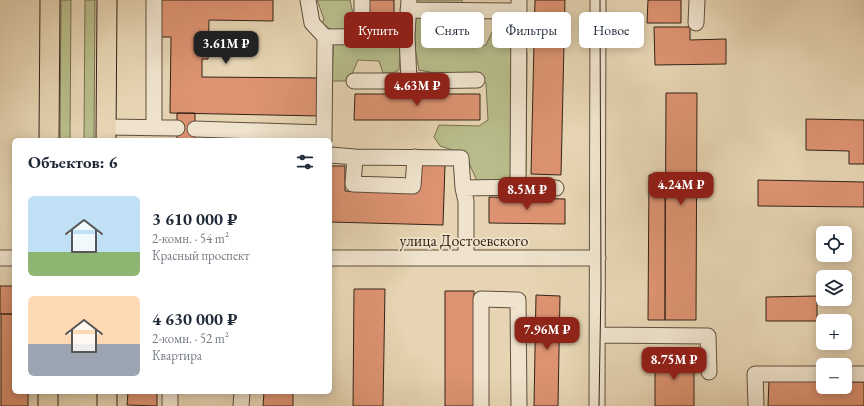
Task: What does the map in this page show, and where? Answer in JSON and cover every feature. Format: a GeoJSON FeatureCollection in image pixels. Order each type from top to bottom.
{"type":"FeatureCollection","features":[{"type":"Feature","properties":{"kind":"main road"},"geometry":{"type":"LineString","coordinates":[[49,138],[50,0]]}},
{"type":"Feature","properties":{"kind":"main road"},"geometry":{"type":"LineString","coordinates":[[106,134],[107,0]]}},
{"type":"Feature","properties":{"kind":"main road"},"geometry":{"type":"LineString","coordinates":[[48,394],[48,406]]}},
{"type":"Feature","properties":{"kind":"main road"},"geometry":{"type":"LineString","coordinates":[[107,394],[107,406]]}},
{"type":"Feature","properties":{"kind":"street"},"geometry":{"type":"LineString","coordinates":[[154,0],[154,128]]}},
{"type":"Feature","properties":{"kind":"street"},"geometry":{"type":"LineString","coordinates":[[195,129],[324,136],[325,37],[312,23],[308,0]]}},
{"type":"Feature","properties":{"kind":"street"},"geometry":{"type":"LineString","coordinates":[[362,0],[362,12]]}},
{"type":"Feature","properties":{"kind":"street"},"geometry":{"type":"LineString","coordinates":[[597,406],[598,0]]}},
{"type":"Feature","properties":{"kind":"street"},"geometry":{"type":"LineString","coordinates":[[696,23],[697,0]]}},
{"type":"Feature","properties":{"kind":"street"},"geometry":{"type":"LineString","coordinates":[[408,5],[519,5],[518,187]]}},
{"type":"Feature","properties":{"kind":"street"},"geometry":{"type":"LineString","coordinates":[[325,37],[344,37]]}},
{"type":"Feature","properties":{"kind":"street"},"geometry":{"type":"LineString","coordinates":[[408,48],[409,81]]}},
{"type":"Feature","properties":{"kind":"street"},"geometry":{"type":"LineString","coordinates":[[354,81],[477,80]]}},
{"type":"Feature","properties":{"kind":"street"},"geometry":{"type":"LineString","coordinates":[[106,134],[154,128],[177,128]]}},
{"type":"Feature","properties":{"kind":"street"},"geometry":{"type":"LineString","coordinates":[[332,155],[355,157],[461,158],[463,188],[466,201],[466,258]]}},
{"type":"Feature","properties":{"kind":"street"},"geometry":{"type":"LineString","coordinates":[[355,157],[353,184],[413,186],[415,157]]}},
{"type":"Feature","properties":{"kind":"street"},"geometry":{"type":"LineString","coordinates":[[463,188],[556,188]]}},
{"type":"Feature","properties":{"kind":"street"},"geometry":{"type":"LineString","coordinates":[[0,258],[12,258]]}},
{"type":"Feature","properties":{"kind":"street","name":"улица Достоевского"},"geometry":{"type":"LineString","coordinates":[[332,258],[598,258]]}},
{"type":"Feature","properties":{"kind":"street"},"geometry":{"type":"LineString","coordinates":[[481,406],[481,299],[518,300],[519,406]]}},
{"type":"Feature","properties":{"kind":"street"},"geometry":{"type":"LineString","coordinates":[[597,336],[708,336],[709,372]]}},
{"type":"Feature","properties":{"kind":"street"},"geometry":{"type":"LineString","coordinates":[[756,406],[755,374],[816,374]]}},
{"type":"Feature","properties":{"kind":"street"},"geometry":{"type":"LineString","coordinates":[[852,374],[864,374]]}},
{"type":"Feature","properties":{"kind":"street"},"geometry":{"type":"LineString","coordinates":[[170,394],[170,406]]}},
{"type":"Feature","properties":{"kind":"street"},"geometry":{"type":"LineString","coordinates":[[241,406],[242,394]]}},
{"type":"Feature","properties":{"kind":"green space"},"geometry":{"type":"Polygon","coordinates":[[[61,0],[71,0],[70,138],[60,138],[61,0]]]}},
{"type":"Feature","properties":{"kind":"green space"},"geometry":{"type":"Polygon","coordinates":[[[85,0],[95,0],[94,138],[84,138],[85,0]]]}},
{"type":"Feature","properties":{"kind":"green space"},"geometry":{"type":"Polygon","coordinates":[[[317,0],[350,0],[353,12],[344,12],[344,48],[401,48],[399,70],[393,73],[383,73],[379,61],[358,60],[349,81],[332,81],[334,31],[322,24],[324,19],[317,0]]]}},
{"type":"Feature","properties":{"kind":"green space"},"geometry":{"type":"Polygon","coordinates":[[[409,0],[462,0],[463,12],[421,12],[421,48],[484,48],[492,32],[492,48],[525,48],[527,52],[526,172],[523,182],[477,181],[465,154],[440,146],[434,137],[439,125],[479,126],[488,120],[486,83],[419,70],[413,37],[413,28],[417,13],[409,0]]]}},
{"type":"Feature","properties":{"kind":"building"},"geometry":{"type":"Polygon","coordinates":[[[160,0],[273,0],[273,21],[209,20],[208,59],[202,59],[202,77],[321,78],[320,116],[170,113],[171,37],[160,37],[160,0]]]}},
{"type":"Feature","properties":{"kind":"building"},"geometry":{"type":"Polygon","coordinates":[[[366,0],[394,0],[394,12],[366,12],[366,0]]]}},
{"type":"Feature","properties":{"kind":"building"},"geometry":{"type":"Polygon","coordinates":[[[535,0],[565,0],[565,12],[535,12],[535,0]]]}},
{"type":"Feature","properties":{"kind":"building"},"geometry":{"type":"Polygon","coordinates":[[[648,0],[681,0],[681,23],[647,23],[648,0]]]}},
{"type":"Feature","properties":{"kind":"building"},"geometry":{"type":"Polygon","coordinates":[[[654,27],[690,27],[690,40],[726,39],[726,64],[655,65],[654,27]]]}},
{"type":"Feature","properties":{"kind":"building"},"geometry":{"type":"Polygon","coordinates":[[[534,48],[564,48],[561,175],[531,174],[534,48]]]}},
{"type":"Feature","properties":{"kind":"building"},"geometry":{"type":"Polygon","coordinates":[[[666,93],[697,93],[696,320],[665,320],[666,93]]]}},
{"type":"Feature","properties":{"kind":"building"},"geometry":{"type":"Polygon","coordinates":[[[355,94],[480,94],[480,120],[354,120],[355,94]]]}},
{"type":"Feature","properties":{"kind":"building"},"geometry":{"type":"Polygon","coordinates":[[[177,113],[195,113],[195,138],[177,138],[177,113]]]}},
{"type":"Feature","properties":{"kind":"building"},"geometry":{"type":"Polygon","coordinates":[[[806,119],[864,120],[864,164],[849,164],[849,151],[806,150],[806,119]]]}},
{"type":"Feature","properties":{"kind":"building"},"geometry":{"type":"Polygon","coordinates":[[[418,164],[445,165],[443,225],[332,222],[332,166],[345,166],[345,191],[417,193],[418,164]]]}},
{"type":"Feature","properties":{"kind":"building"},"geometry":{"type":"Polygon","coordinates":[[[649,175],[665,175],[665,320],[648,320],[649,175]]]}},
{"type":"Feature","properties":{"kind":"building"},"geometry":{"type":"Polygon","coordinates":[[[758,180],[864,182],[864,207],[758,206],[758,180]]]}},
{"type":"Feature","properties":{"kind":"building"},"geometry":{"type":"Polygon","coordinates":[[[489,197],[565,199],[565,224],[489,223],[489,197]]]}},
{"type":"Feature","properties":{"kind":"building"},"geometry":{"type":"Polygon","coordinates":[[[0,286],[12,286],[12,314],[0,314],[0,286]]]}},
{"type":"Feature","properties":{"kind":"building"},"geometry":{"type":"Polygon","coordinates":[[[354,289],[385,289],[383,406],[353,406],[354,289]]]}},
{"type":"Feature","properties":{"kind":"building"},"geometry":{"type":"Polygon","coordinates":[[[445,291],[474,291],[474,406],[445,406],[445,291]]]}},
{"type":"Feature","properties":{"kind":"building"},"geometry":{"type":"Polygon","coordinates":[[[536,295],[560,296],[558,406],[534,406],[536,295]]]}},
{"type":"Feature","properties":{"kind":"building"},"geometry":{"type":"Polygon","coordinates":[[[816,296],[816,321],[766,321],[766,297],[816,296]]]}},
{"type":"Feature","properties":{"kind":"building"},"geometry":{"type":"Polygon","coordinates":[[[1,314],[12,314],[12,394],[28,394],[28,406],[1,406],[1,314]]]}},
{"type":"Feature","properties":{"kind":"building"},"geometry":{"type":"Polygon","coordinates":[[[661,354],[687,354],[687,360],[694,360],[694,406],[655,406],[655,360],[661,360],[661,354]]]}},
{"type":"Feature","properties":{"kind":"building"},"geometry":{"type":"Polygon","coordinates":[[[769,380],[816,381],[816,394],[852,394],[852,382],[864,382],[864,406],[768,406],[769,380]]]}},
{"type":"Feature","properties":{"kind":"building"},"geometry":{"type":"Polygon","coordinates":[[[128,394],[157,394],[157,406],[127,405],[128,394]]]}},
{"type":"Feature","properties":{"kind":"building"},"geometry":{"type":"Polygon","coordinates":[[[264,394],[293,394],[293,406],[263,406],[264,394]]]}},
{"type":"Feature","properties":{"kind":"tram line"},"geometry":{"type":"LineString","coordinates":[[599,406],[601,285],[600,0]]}}]}
